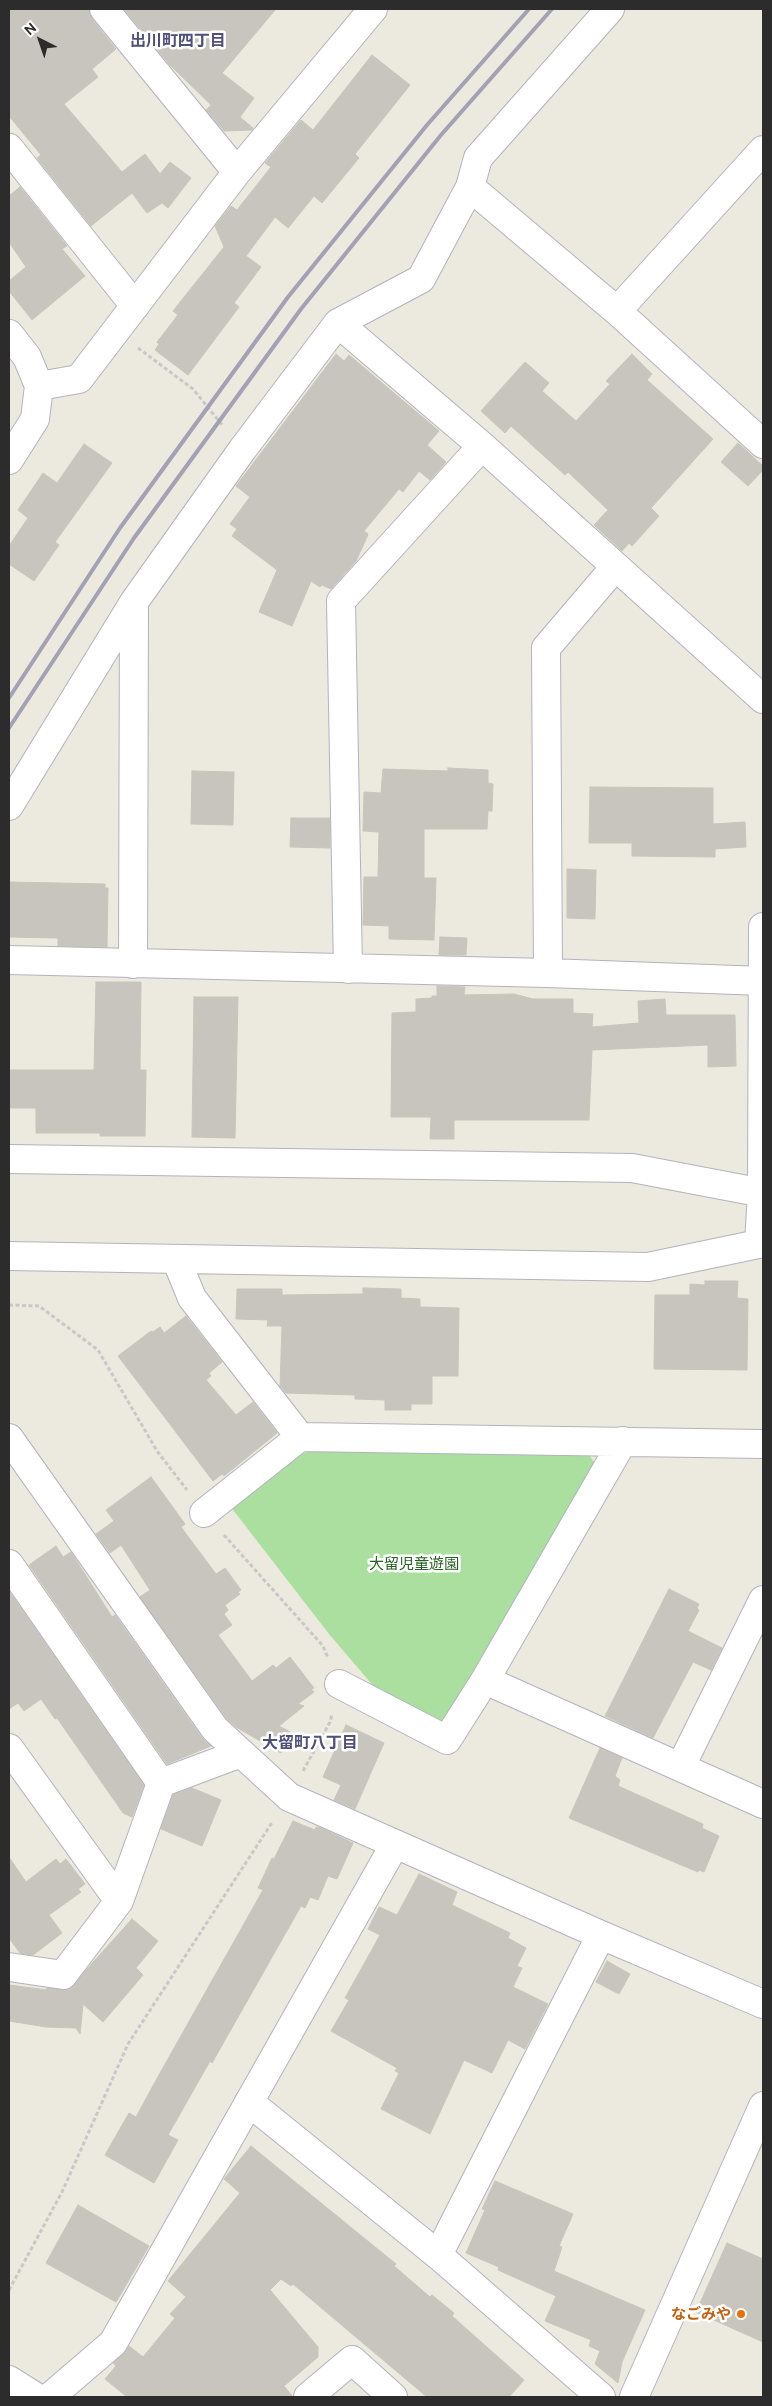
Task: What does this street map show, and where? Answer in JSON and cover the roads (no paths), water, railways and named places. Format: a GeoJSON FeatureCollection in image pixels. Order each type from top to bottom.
{"type":"FeatureCollection","features":[{"type":"Feature","properties":{"kind":"street"},"geometry":{"type":"LineString","coordinates":[[104,9],[237,172]]}},
{"type":"Feature","properties":{"kind":"street"},"geometry":{"type":"LineString","coordinates":[[39,386],[79,379],[237,172],[373,9]]}},
{"type":"Feature","properties":{"kind":"street"},"geometry":{"type":"LineString","coordinates":[[9,806],[134,602],[242,450],[338,323],[421,279],[470,187],[478,158],[610,9]]}},
{"type":"Feature","properties":{"kind":"street"},"geometry":{"type":"LineString","coordinates":[[9,148],[135,306]]}},
{"type":"Feature","properties":{"kind":"street"},"geometry":{"type":"LineString","coordinates":[[617,311],[763,150]]}},
{"type":"Feature","properties":{"kind":"street"},"geometry":{"type":"LineString","coordinates":[[470,187],[759,432]]}},
{"type":"Feature","properties":{"kind":"street"},"geometry":{"type":"LineString","coordinates":[[338,323],[482,446],[763,699]]}},
{"type":"Feature","properties":{"kind":"street"},"geometry":{"type":"LineString","coordinates":[[9,334],[27,357],[39,386],[35,419],[9,460]]}},
{"type":"Feature","properties":{"kind":"street"},"geometry":{"type":"LineString","coordinates":[[348,969],[341,601],[482,446]]}},
{"type":"Feature","properties":{"kind":"street"},"geometry":{"type":"LineString","coordinates":[[548,973],[546,648],[615,567]]}},
{"type":"Feature","properties":{"kind":"street"},"geometry":{"type":"LineString","coordinates":[[133,964],[134,602]]}},
{"type":"Feature","properties":{"kind":"street"},"geometry":{"type":"LineString","coordinates":[[9,1256],[648,1267],[761,1243],[763,1193],[763,926]]}},
{"type":"Feature","properties":{"kind":"street"},"geometry":{"type":"LineString","coordinates":[[9,960],[548,973],[763,981]]}},
{"type":"Feature","properties":{"kind":"street"},"geometry":{"type":"LineString","coordinates":[[9,1159],[632,1168],[763,1193]]}},
{"type":"Feature","properties":{"kind":"street"},"geometry":{"type":"LineString","coordinates":[[176,1259],[192,1298],[300,1437]]}},
{"type":"Feature","properties":{"kind":"street"},"geometry":{"type":"LineString","coordinates":[[204,1513],[300,1437],[763,1444]]}},
{"type":"Feature","properties":{"kind":"street"},"geometry":{"type":"LineString","coordinates":[[9,1438],[215,1729],[289,1797],[601,1935],[763,2004]]}},
{"type":"Feature","properties":{"kind":"street"},"geometry":{"type":"LineString","coordinates":[[339,1684],[447,1740],[485,1680],[624,1441]]}},
{"type":"Feature","properties":{"kind":"street"},"geometry":{"type":"LineString","coordinates":[[9,1564],[161,1783]]}},
{"type":"Feature","properties":{"kind":"street"},"geometry":{"type":"LineString","coordinates":[[681,1766],[763,1600]]}},
{"type":"Feature","properties":{"kind":"street"},"geometry":{"type":"LineString","coordinates":[[485,1680],[763,1804]]}},
{"type":"Feature","properties":{"kind":"street"},"geometry":{"type":"LineString","coordinates":[[9,1748],[119,1901]]}},
{"type":"Feature","properties":{"kind":"street"},"geometry":{"type":"LineString","coordinates":[[11,1965],[63,1974],[119,1901],[161,1783],[241,1753]]}},
{"type":"Feature","properties":{"kind":"street"},"geometry":{"type":"LineString","coordinates":[[50,2397],[113,2343],[395,1844]]}},
{"type":"Feature","properties":{"kind":"street"},"geometry":{"type":"LineString","coordinates":[[438,2255],[601,1935]]}},
{"type":"Feature","properties":{"kind":"street"},"geometry":{"type":"LineString","coordinates":[[249,2102],[438,2255],[601,2397]]}},
{"type":"Feature","properties":{"kind":"street"},"geometry":{"type":"LineString","coordinates":[[634,2397],[763,2106]]}},
{"type":"Feature","properties":{"kind":"street"},"geometry":{"type":"LineString","coordinates":[[308,2397],[352,2360],[392,2397]]}},
{"type":"Feature","properties":{"kind":"street"},"geometry":{"type":"LineString","coordinates":[[9,2380],[36,2397]]}},
{"type":"Feature","properties":{"kind":"railway"},"geometry":{"type":"LineString","coordinates":[[9,698],[120,528],[288,297],[427,125],[529,9]]}},
{"type":"Feature","properties":{"kind":"railway"},"geometry":{"type":"LineString","coordinates":[[9,728],[134,538],[301,309],[441,135],[552,9]]}},
{"type":"Feature","properties":{"kind":"place","name":"なごみや"},"geometry":{"type":"Point","coordinates":[741,2314]}},
{"type":"Feature","properties":{"kind":"district","name":"出川町四丁目"},"geometry":{"type":"Point","coordinates":[178,41]}},
{"type":"Feature","properties":{"kind":"district","name":"大留町八丁目"},"geometry":{"type":"Point","coordinates":[310,1743]}},
{"type":"Feature","properties":{"kind":"park label","name":"大留児童遊園"},"geometry":{"type":"Point","coordinates":[414,1564]}}]}
